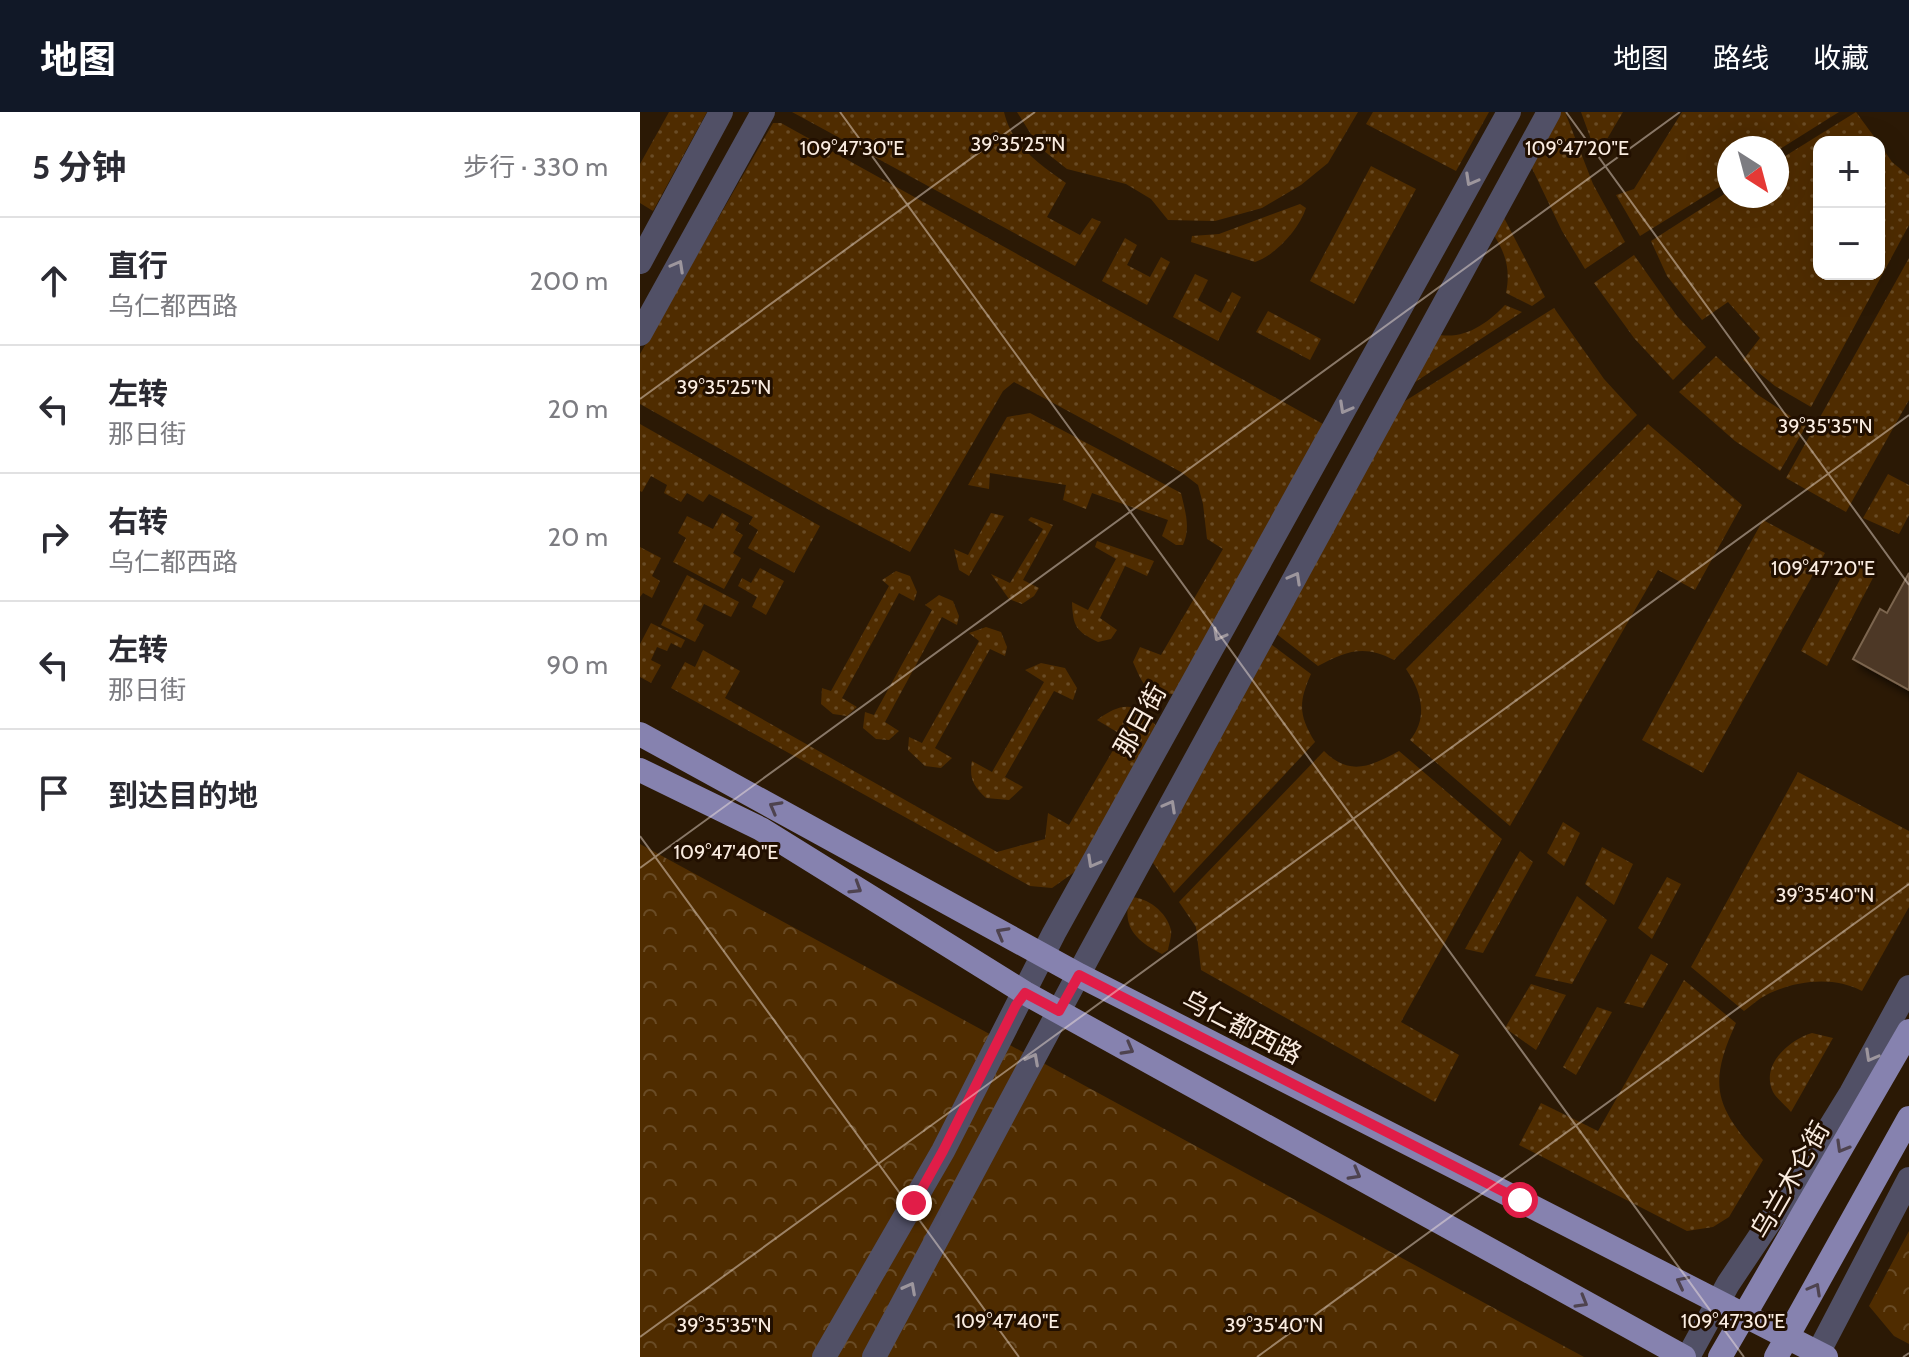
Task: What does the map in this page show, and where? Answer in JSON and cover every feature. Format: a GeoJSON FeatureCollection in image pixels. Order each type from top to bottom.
{"type":"FeatureCollection","features":[{"type":"Feature","properties":{"kind":"main road","name":"乌仁都西路"},"geometry":{"type":"LineString","coordinates":[[640,734],[1079,975],[1746,1314],[1782,1347],[1820,1356]]}},
{"type":"Feature","properties":{"kind":"main road"},"geometry":{"type":"LineString","coordinates":[[640,770],[761,829],[1025,993],[1686,1357]]}},
{"type":"Feature","properties":{"kind":"main road","name":"乌兰木仑街"},"geometry":{"type":"LineString","coordinates":[[1720,1357],[1909,1031]]}},
{"type":"Feature","properties":{"kind":"main road"},"geometry":{"type":"LineString","coordinates":[[1782,1347],[1909,1118]]}},
{"type":"Feature","properties":{"kind":"street"},"geometry":{"type":"LineString","coordinates":[[640,262],[721,112]]}},
{"type":"Feature","properties":{"kind":"street"},"geometry":{"type":"LineString","coordinates":[[640,334],[763,112]]}},
{"type":"Feature","properties":{"kind":"street","name":"那日街"},"geometry":{"type":"LineString","coordinates":[[824,1357],[943,1151],[1061,919],[1509,112]]}},
{"type":"Feature","properties":{"kind":"street"},"geometry":{"type":"LineString","coordinates":[[874,1357],[1549,112]]}},
{"type":"Feature","properties":{"kind":"street"},"geometry":{"type":"LineString","coordinates":[[1686,1357],[1718,1301],[1851,1093],[1909,987]]}},
{"type":"Feature","properties":{"kind":"street"},"geometry":{"type":"LineString","coordinates":[[1820,1356],[1909,1179]]}},
{"type":"Feature","properties":{"kind":"green space"},"geometry":{"type":"Polygon","coordinates":[[[669,112],[707,112],[653,211],[640,203],[640,164],[669,112]]]}},
{"type":"Feature","properties":{"kind":"green space"},"geometry":{"type":"Polygon","coordinates":[[[792,112],[1004,112],[1020,144],[1066,183],[1047,217],[1080,235],[1092,218],[1101,222],[1075,266],[792,112]]]}},
{"type":"Feature","properties":{"kind":"green space"},"geometry":{"type":"Polygon","coordinates":[[[1017,112],[1358,112],[1328,163],[1301,185],[1262,208],[1215,221],[1168,220],[1151,199],[1126,184],[1067,169],[1039,147],[1017,112]]]}},
{"type":"Feature","properties":{"kind":"green space"},"geometry":{"type":"Polygon","coordinates":[[[1373,112],[1489,112],[1456,171],[1366,124],[1373,112]]]}},
{"type":"Feature","properties":{"kind":"green space"},"geometry":{"type":"Polygon","coordinates":[[[1557,112],[1565,112],[1593,184],[1625,242],[1585,269],[1562,231],[1529,162],[1557,112]]]}},
{"type":"Feature","properties":{"kind":"green space"},"geometry":{"type":"Polygon","coordinates":[[[1581,112],[1623,112],[1597,156],[1581,112]]]}},
{"type":"Feature","properties":{"kind":"green space"},"geometry":{"type":"Polygon","coordinates":[[[1682,112],[1839,112],[1789,143],[1789,136],[1717,136],[1717,188],[1640,236],[1616,195],[1634,189],[1682,112]]]}},
{"type":"Feature","properties":{"kind":"green space"},"geometry":{"type":"Polygon","coordinates":[[[1856,112],[1874,136],[1817,136],[1856,112]]]}},
{"type":"Feature","properties":{"kind":"green space"},"geometry":{"type":"Polygon","coordinates":[[[773,123],[781,123],[1323,424],[1175,694],[1158,693],[1147,687],[1133,662],[1140,647],[1161,655],[1223,549],[1207,539],[1198,485],[1181,472],[1014,382],[1003,391],[910,552],[640,404],[640,354],[773,123]]]}},
{"type":"Feature","properties":{"kind":"green space"},"geometry":{"type":"Polygon","coordinates":[[[1813,139],[1813,280],[1879,280],[1811,407],[1775,386],[1743,360],[1760,338],[1728,302],[1702,320],[1667,276],[1651,241],[1717,199],[1717,208],[1789,208],[1789,154],[1813,139]]]}},
{"type":"Feature","properties":{"kind":"green space"},"geometry":{"type":"Polygon","coordinates":[[[1885,152],[1909,176],[1909,225],[1885,270],[1885,152]]]}},
{"type":"Feature","properties":{"kind":"green space"},"geometry":{"type":"Polygon","coordinates":[[[1371,166],[1416,189],[1354,304],[1310,281],[1371,166]]]}},
{"type":"Feature","properties":{"kind":"green space"},"geometry":{"type":"Polygon","coordinates":[[[1300,204],[1306,208],[1292,232],[1271,254],[1255,262],[1191,242],[1192,236],[1219,234],[1300,204]]]}},
{"type":"Feature","properties":{"kind":"green space"},"geometry":{"type":"Polygon","coordinates":[[[1501,212],[1545,297],[1532,306],[1506,293],[1506,260],[1491,231],[1501,212]]]}},
{"type":"Feature","properties":{"kind":"green space"},"geometry":{"type":"Polygon","coordinates":[[[1125,238],[1137,245],[1127,265],[1150,277],[1161,257],[1170,262],[1147,305],[1102,281],[1125,238]]]}},
{"type":"Feature","properties":{"kind":"green space"},"geometry":{"type":"Polygon","coordinates":[[[1634,255],[1677,316],[1706,347],[1673,380],[1634,338],[1594,283],[1634,255]]]}},
{"type":"Feature","properties":{"kind":"green space"},"geometry":{"type":"Polygon","coordinates":[[[1909,258],[1909,400],[1846,512],[1786,478],[1909,258]]]}},
{"type":"Feature","properties":{"kind":"green space"},"geometry":{"type":"Polygon","coordinates":[[[1195,274],[1208,280],[1198,300],[1221,313],[1232,292],[1241,297],[1218,341],[1173,317],[1195,274]]]}},
{"type":"Feature","properties":{"kind":"green space"},"geometry":{"type":"Polygon","coordinates":[[[1505,305],[1522,312],[1403,390],[1435,334],[1465,333],[1490,319],[1505,305]]]}},
{"type":"Feature","properties":{"kind":"green space"},"geometry":{"type":"Polygon","coordinates":[[[1554,308],[1604,379],[1637,415],[1394,660],[1374,652],[1355,651],[1318,666],[1274,632],[1397,406],[1554,308]]]}},
{"type":"Feature","properties":{"kind":"green space"},"geometry":{"type":"Polygon","coordinates":[[[1268,311],[1321,339],[1310,360],[1256,332],[1268,311]]]}},
{"type":"Feature","properties":{"kind":"green space"},"geometry":{"type":"Polygon","coordinates":[[[1716,356],[1758,395],[1806,426],[1780,471],[1735,441],[1679,392],[1716,356]]]}},
{"type":"Feature","properties":{"kind":"green space"},"geometry":{"type":"Polygon","coordinates":[[[1030,413],[1181,493],[1187,526],[1183,545],[1176,545],[1162,536],[1168,520],[1092,493],[1086,509],[1063,500],[1066,485],[990,473],[989,489],[968,485],[1007,417],[1030,413]]]}},
{"type":"Feature","properties":{"kind":"green space"},"geometry":{"type":"Polygon","coordinates":[[[640,424],[820,526],[794,573],[748,548],[758,530],[749,524],[753,517],[709,494],[703,502],[687,493],[681,502],[664,493],[667,485],[651,476],[640,491],[640,424]]]}},
{"type":"Feature","properties":{"kind":"green space"},"geometry":{"type":"Polygon","coordinates":[[[1648,424],[1742,505],[1695,590],[1658,570],[1510,826],[1410,740],[1420,722],[1421,704],[1416,686],[1406,669],[1648,424]]]}},
{"type":"Feature","properties":{"kind":"green space"},"geometry":{"type":"Polygon","coordinates":[[[1888,474],[1909,485],[1909,515],[1899,534],[1863,518],[1888,474]]]}},
{"type":"Feature","properties":{"kind":"green space"},"geometry":{"type":"Polygon","coordinates":[[[722,513],[739,523],[735,530],[743,535],[733,553],[741,558],[724,589],[673,562],[686,538],[678,533],[687,516],[713,529],[722,513]]]}},
{"type":"Feature","properties":{"kind":"green space"},"geometry":{"type":"Polygon","coordinates":[[[991,513],[1004,516],[969,576],[959,570],[954,549],[968,555],[991,513]]]}},
{"type":"Feature","properties":{"kind":"green space"},"geometry":{"type":"Polygon","coordinates":[[[1031,517],[1053,525],[1023,580],[1039,588],[1022,604],[1009,599],[991,574],[1010,583],[1043,529],[1028,520],[1031,517]]]}},
{"type":"Feature","properties":{"kind":"green space"},"geometry":{"type":"Polygon","coordinates":[[[1763,520],[1825,553],[1703,773],[1642,740],[1763,520]]]}},
{"type":"Feature","properties":{"kind":"green space"},"geometry":{"type":"Polygon","coordinates":[[[1097,541],[1154,561],[1147,576],[1125,566],[1100,618],[1117,630],[1111,639],[1098,642],[1077,627],[1072,602],[1088,610],[1116,559],[1095,547],[1097,541]]]}},
{"type":"Feature","properties":{"kind":"green space"},"geometry":{"type":"Polygon","coordinates":[[[640,547],[661,558],[652,576],[660,581],[652,598],[643,593],[640,597],[640,547]]]}},
{"type":"Feature","properties":{"kind":"green space"},"geometry":{"type":"Polygon","coordinates":[[[1849,563],[1875,574],[1827,666],[1801,651],[1849,563]]]}},
{"type":"Feature","properties":{"kind":"green space"},"geometry":{"type":"Polygon","coordinates":[[[760,568],[784,581],[766,615],[752,607],[757,597],[738,586],[742,578],[751,583],[760,568]]]}},
{"type":"Feature","properties":{"kind":"green space"},"geometry":{"type":"Polygon","coordinates":[[[896,571],[910,576],[917,592],[914,601],[899,593],[842,698],[857,707],[847,716],[833,714],[821,704],[822,688],[831,691],[889,586],[882,580],[896,571]]]}},
{"type":"Feature","properties":{"kind":"green space"},"geometry":{"type":"Polygon","coordinates":[[[687,575],[739,602],[731,617],[704,604],[696,620],[704,625],[695,642],[661,625],[687,575]]]}},
{"type":"Feature","properties":{"kind":"green space"},"geometry":{"type":"Polygon","coordinates":[[[939,595],[953,601],[959,616],[957,625],[942,617],[885,722],[899,731],[889,740],[876,739],[863,728],[865,712],[874,715],[932,610],[925,605],[939,595]]]}},
{"type":"Feature","properties":{"kind":"green space"},"geometry":{"type":"Polygon","coordinates":[[[651,623],[685,640],[681,648],[671,643],[667,651],[657,647],[651,660],[661,665],[651,683],[640,677],[640,644],[651,623]]]}},
{"type":"Feature","properties":{"kind":"green space"},"geometry":{"type":"Polygon","coordinates":[[[986,627],[1001,632],[1007,647],[1005,656],[990,649],[935,748],[952,758],[941,768],[925,766],[908,750],[909,737],[922,743],[979,641],[969,633],[986,627]]]}},
{"type":"Feature","properties":{"kind":"green space"},"geometry":{"type":"Polygon","coordinates":[[[1268,642],[1311,674],[1302,709],[1315,742],[1174,893],[1149,857],[1268,642]]]}},
{"type":"Feature","properties":{"kind":"green space"},"geometry":{"type":"Polygon","coordinates":[[[703,650],[740,671],[725,698],[997,852],[1045,839],[1048,813],[1069,825],[1122,735],[1097,720],[1122,707],[1129,707],[1143,713],[1157,727],[1076,871],[1052,888],[1030,886],[671,688],[685,662],[695,667],[703,650]]]}},
{"type":"Feature","properties":{"kind":"green space"},"geometry":{"type":"Polygon","coordinates":[[[1041,663],[1065,668],[1077,688],[1073,700],[1054,691],[1005,777],[1023,787],[1009,800],[986,798],[973,781],[972,761],[992,772],[1044,682],[1025,670],[1041,663]]]}},
{"type":"Feature","properties":{"kind":"green space"},"geometry":{"type":"Polygon","coordinates":[[[1324,751],[1343,764],[1361,766],[1399,751],[1502,839],[1401,1022],[1459,1055],[1435,1102],[1201,970],[1196,927],[1179,902],[1324,751]]]}},
{"type":"Feature","properties":{"kind":"green space"},"geometry":{"type":"Polygon","coordinates":[[[1798,772],[1909,831],[1909,907],[1862,991],[1840,983],[1792,985],[1770,993],[1744,1011],[1691,967],[1798,772]]]}},
{"type":"Feature","properties":{"kind":"green space"},"geometry":{"type":"Polygon","coordinates":[[[1563,822],[1580,833],[1564,866],[1547,853],[1563,822]]]}},
{"type":"Feature","properties":{"kind":"green space"},"geometry":{"type":"Polygon","coordinates":[[[640,844],[1584,1357],[640,1357],[640,844]]]}},
{"type":"Feature","properties":{"kind":"green space"},"geometry":{"type":"Polygon","coordinates":[[[1602,847],[1633,864],[1614,905],[1585,884],[1602,847]]]}},
{"type":"Feature","properties":{"kind":"green space"},"geometry":{"type":"Polygon","coordinates":[[[1520,851],[1533,862],[1483,953],[1465,949],[1520,851]]]}},
{"type":"Feature","properties":{"kind":"green space"},"geometry":{"type":"Polygon","coordinates":[[[1667,877],[1681,884],[1652,939],[1638,928],[1667,877]]]}},
{"type":"Feature","properties":{"kind":"green space"},"geometry":{"type":"Polygon","coordinates":[[[1577,896],[1607,920],[1572,984],[1535,976],[1577,896]]]}},
{"type":"Feature","properties":{"kind":"green space"},"geometry":{"type":"Polygon","coordinates":[[[1130,897],[1155,907],[1169,923],[1170,943],[1168,950],[1162,954],[1138,938],[1129,925],[1130,897]]]}},
{"type":"Feature","properties":{"kind":"green space"},"geometry":{"type":"Polygon","coordinates":[[[1651,954],[1668,964],[1643,1008],[1624,1003],[1651,954]]]}},
{"type":"Feature","properties":{"kind":"green space"},"geometry":{"type":"Polygon","coordinates":[[[1684,980],[1736,1023],[1721,1065],[1721,1097],[1735,1126],[1763,1160],[1729,1217],[1713,1227],[1687,1231],[1519,1145],[1541,1103],[1598,1131],[1684,980]]]}},
{"type":"Feature","properties":{"kind":"green space"},"geometry":{"type":"Polygon","coordinates":[[[1531,984],[1566,995],[1536,1050],[1505,1028],[1531,984]]]}},
{"type":"Feature","properties":{"kind":"green space"},"geometry":{"type":"Polygon","coordinates":[[[1597,1007],[1612,1012],[1576,1075],[1563,1067],[1597,1007]]]}},
{"type":"Feature","properties":{"kind":"green space"},"geometry":{"type":"Polygon","coordinates":[[[1812,1033],[1833,1038],[1791,1112],[1773,1092],[1770,1072],[1786,1048],[1812,1033]]]}},
{"type":"Feature","properties":{"kind":"green space"},"geometry":{"type":"Polygon","coordinates":[[[1909,1231],[1909,1344],[1894,1336],[1869,1306],[1909,1231]]]}},
{"type":"Feature","properties":{"kind":"building"},"geometry":{"type":"Polygon","coordinates":[[[1909,573],[1909,690],[1853,659],[1880,609],[1887,613],[1909,573]]]}},
{"type":"Feature","properties":{"kind":"route"},"geometry":{"type":"LineString","coordinates":[[914,1203],[1016,1005],[1025,993],[1059,1011],[1079,975],[1520,1200]]}}]}
